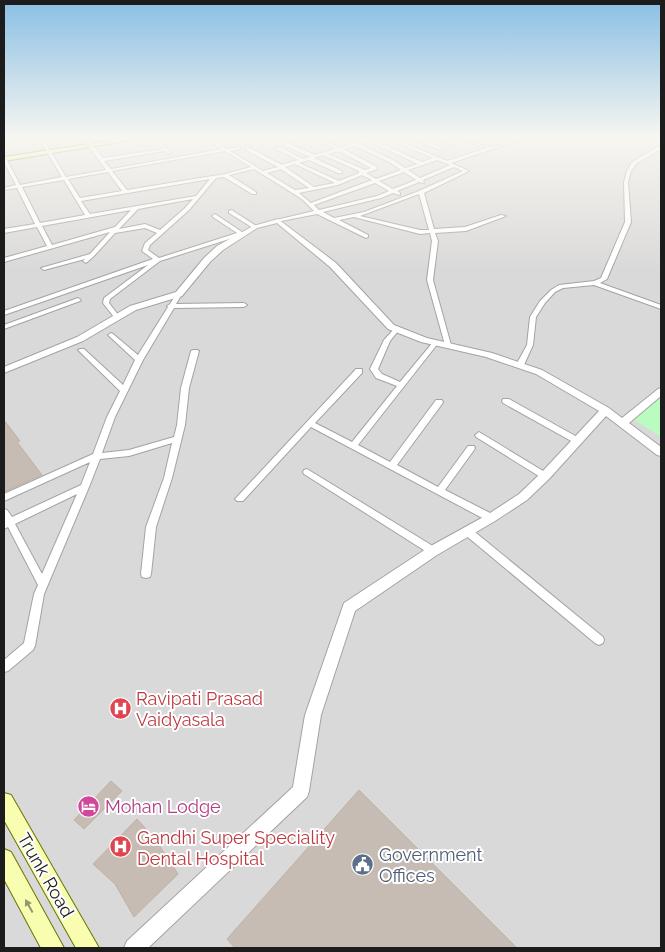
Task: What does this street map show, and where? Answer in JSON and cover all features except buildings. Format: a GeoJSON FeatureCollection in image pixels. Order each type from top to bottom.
{"type":"FeatureCollection","features":[{"type":"Feature","properties":{"kind":"main road","name":"Trunk Road"},"geometry":{"type":"LineString","coordinates":[[4,802],[88,948]]}},
{"type":"Feature","properties":{"kind":"main road"},"geometry":{"type":"LineString","coordinates":[[4,859],[53,948]]}},
{"type":"Feature","properties":{"kind":"street"},"geometry":{"type":"LineString","coordinates":[[14,181],[50,247]]}},
{"type":"Feature","properties":{"kind":"street"},"geometry":{"type":"LineString","coordinates":[[4,189],[50,181]]}},
{"type":"Feature","properties":{"kind":"street"},"geometry":{"type":"LineString","coordinates":[[66,181],[88,216]]}},
{"type":"Feature","properties":{"kind":"street"},"geometry":{"type":"LineString","coordinates":[[116,181],[124,191]]}},
{"type":"Feature","properties":{"kind":"street"},"geometry":{"type":"LineString","coordinates":[[78,200],[181,181]]}},
{"type":"Feature","properties":{"kind":"street"},"geometry":{"type":"LineString","coordinates":[[158,260],[150,255],[145,248],[180,215],[209,181]]}},
{"type":"Feature","properties":{"kind":"street"},"geometry":{"type":"LineString","coordinates":[[235,181],[254,193]]}},
{"type":"Feature","properties":{"kind":"street"},"geometry":{"type":"LineString","coordinates":[[277,181],[312,204],[318,212],[366,236]]}},
{"type":"Feature","properties":{"kind":"street"},"geometry":{"type":"LineString","coordinates":[[303,181],[313,188]]}},
{"type":"Feature","properties":{"kind":"street"},"geometry":{"type":"LineString","coordinates":[[295,192],[342,181]]}},
{"type":"Feature","properties":{"kind":"street"},"geometry":{"type":"LineString","coordinates":[[4,313],[255,227],[394,192],[416,181]]}},
{"type":"Feature","properties":{"kind":"street"},"geometry":{"type":"LineString","coordinates":[[422,181],[432,187]]}},
{"type":"Feature","properties":{"kind":"street"},"geometry":{"type":"LineString","coordinates":[[333,220],[356,216],[444,181]]}},
{"type":"Feature","properties":{"kind":"street"},"geometry":{"type":"LineString","coordinates":[[520,365],[530,345],[533,317],[542,302],[562,286],[595,283],[604,279],[628,222],[626,181]]}},
{"type":"Feature","properties":{"kind":"street"},"geometry":{"type":"LineString","coordinates":[[312,204],[379,182],[404,198]]}},
{"type":"Feature","properties":{"kind":"street"},"geometry":{"type":"LineString","coordinates":[[421,192],[435,248],[430,280],[448,345]]}},
{"type":"Feature","properties":{"kind":"street"},"geometry":{"type":"LineString","coordinates":[[4,232],[195,197]]}},
{"type":"Feature","properties":{"kind":"street"},"geometry":{"type":"LineString","coordinates":[[86,261],[136,208]]}},
{"type":"Feature","properties":{"kind":"street"},"geometry":{"type":"LineString","coordinates":[[231,212],[255,227]]}},
{"type":"Feature","properties":{"kind":"street"},"geometry":{"type":"LineString","coordinates":[[215,216],[242,233]]}},
{"type":"Feature","properties":{"kind":"street"},"geometry":{"type":"LineString","coordinates":[[356,216],[415,232],[476,227],[503,216]]}},
{"type":"Feature","properties":{"kind":"street"},"geometry":{"type":"LineString","coordinates":[[278,221],[333,266],[375,308],[383,321],[396,330],[520,365],[566,386],[605,410],[661,452]]}},
{"type":"Feature","properties":{"kind":"street"},"geometry":{"type":"LineString","coordinates":[[4,260],[114,230],[145,226],[160,232]]}},
{"type":"Feature","properties":{"kind":"street"},"geometry":{"type":"LineString","coordinates":[[4,666],[29,646],[39,594],[124,390],[139,360],[178,294],[207,260],[242,233]]}},
{"type":"Feature","properties":{"kind":"street"},"geometry":{"type":"LineString","coordinates":[[44,268],[92,255]]}},
{"type":"Feature","properties":{"kind":"street"},"geometry":{"type":"LineString","coordinates":[[116,316],[106,303],[107,298],[158,260]]}},
{"type":"Feature","properties":{"kind":"street"},"geometry":{"type":"LineString","coordinates":[[595,283],[661,308]]}},
{"type":"Feature","properties":{"kind":"street"},"geometry":{"type":"LineString","coordinates":[[4,370],[80,338],[116,316],[178,294]]}},
{"type":"Feature","properties":{"kind":"street"},"geometry":{"type":"LineString","coordinates":[[4,327],[78,300]]}},
{"type":"Feature","properties":{"kind":"street"},"geometry":{"type":"LineString","coordinates":[[170,306],[244,305]]}},
{"type":"Feature","properties":{"kind":"street"},"geometry":{"type":"LineString","coordinates":[[396,330],[387,340],[374,369],[379,376],[402,386]]}},
{"type":"Feature","properties":{"kind":"street"},"geometry":{"type":"LineString","coordinates":[[111,335],[139,360]]}},
{"type":"Feature","properties":{"kind":"street"},"geometry":{"type":"LineString","coordinates":[[353,446],[436,342]]}},
{"type":"Feature","properties":{"kind":"street"},"geometry":{"type":"LineString","coordinates":[[82,350],[124,390]]}},
{"type":"Feature","properties":{"kind":"street"},"geometry":{"type":"LineString","coordinates":[[146,574],[151,527],[168,478],[195,351]]}},
{"type":"Feature","properties":{"kind":"street"},"geometry":{"type":"LineString","coordinates":[[240,499],[359,371]]}},
{"type":"Feature","properties":{"kind":"street"},"geometry":{"type":"LineString","coordinates":[[622,424],[661,391]]}},
{"type":"Feature","properties":{"kind":"street"},"geometry":{"type":"LineString","coordinates":[[506,401],[576,440]]}},
{"type":"Feature","properties":{"kind":"street"},"geometry":{"type":"LineString","coordinates":[[392,466],[438,402]]}},
{"type":"Feature","properties":{"kind":"street"},"geometry":{"type":"LineString","coordinates":[[134,948],[301,791],[313,715],[349,607],[433,551],[491,518],[523,497],[545,476],[605,410]]}},
{"type":"Feature","properties":{"kind":"street"},"geometry":{"type":"LineString","coordinates":[[311,424],[491,518]]}},
{"type":"Feature","properties":{"kind":"street"},"geometry":{"type":"LineString","coordinates":[[479,435],[545,476]]}},
{"type":"Feature","properties":{"kind":"street"},"geometry":{"type":"LineString","coordinates":[[4,498],[96,456],[129,453],[176,439]]}},
{"type":"Feature","properties":{"kind":"street"},"geometry":{"type":"LineString","coordinates":[[440,491],[471,448]]}},
{"type":"Feature","properties":{"kind":"street"},"geometry":{"type":"LineString","coordinates":[[307,472],[433,551]]}},
{"type":"Feature","properties":{"kind":"street"},"geometry":{"type":"LineString","coordinates":[[7,523],[85,487]]}},
{"type":"Feature","properties":{"kind":"street"},"geometry":{"type":"LineString","coordinates":[[4,512],[7,523],[43,585]]}},
{"type":"Feature","properties":{"kind":"street"},"geometry":{"type":"LineString","coordinates":[[467,532],[599,640]]}},
{"type":"Feature","properties":{"kind":"shaded area"},"geometry":{"type":"Polygon","coordinates":[[[4,181],[661,181],[661,948],[4,948],[4,181]]]}},
{"type":"Feature","properties":{"kind":"green space"},"geometry":{"type":"Polygon","coordinates":[[[661,389],[661,437],[627,415],[661,389]]]}},
{"type":"Feature","properties":{"kind":"place","name":"Ravipati Prasad Vaidyasala"},"geometry":{"type":"Point","coordinates":[120,708]}},
{"type":"Feature","properties":{"kind":"place","name":"Mohan Lodge"},"geometry":{"type":"Point","coordinates":[89,806]}},
{"type":"Feature","properties":{"kind":"place","name":"Gandhi Super Speciality Dental Hospital"},"geometry":{"type":"Point","coordinates":[121,847]}},
{"type":"Feature","properties":{"kind":"place","name":"Government Offices"},"geometry":{"type":"Point","coordinates":[363,864]}}]}
